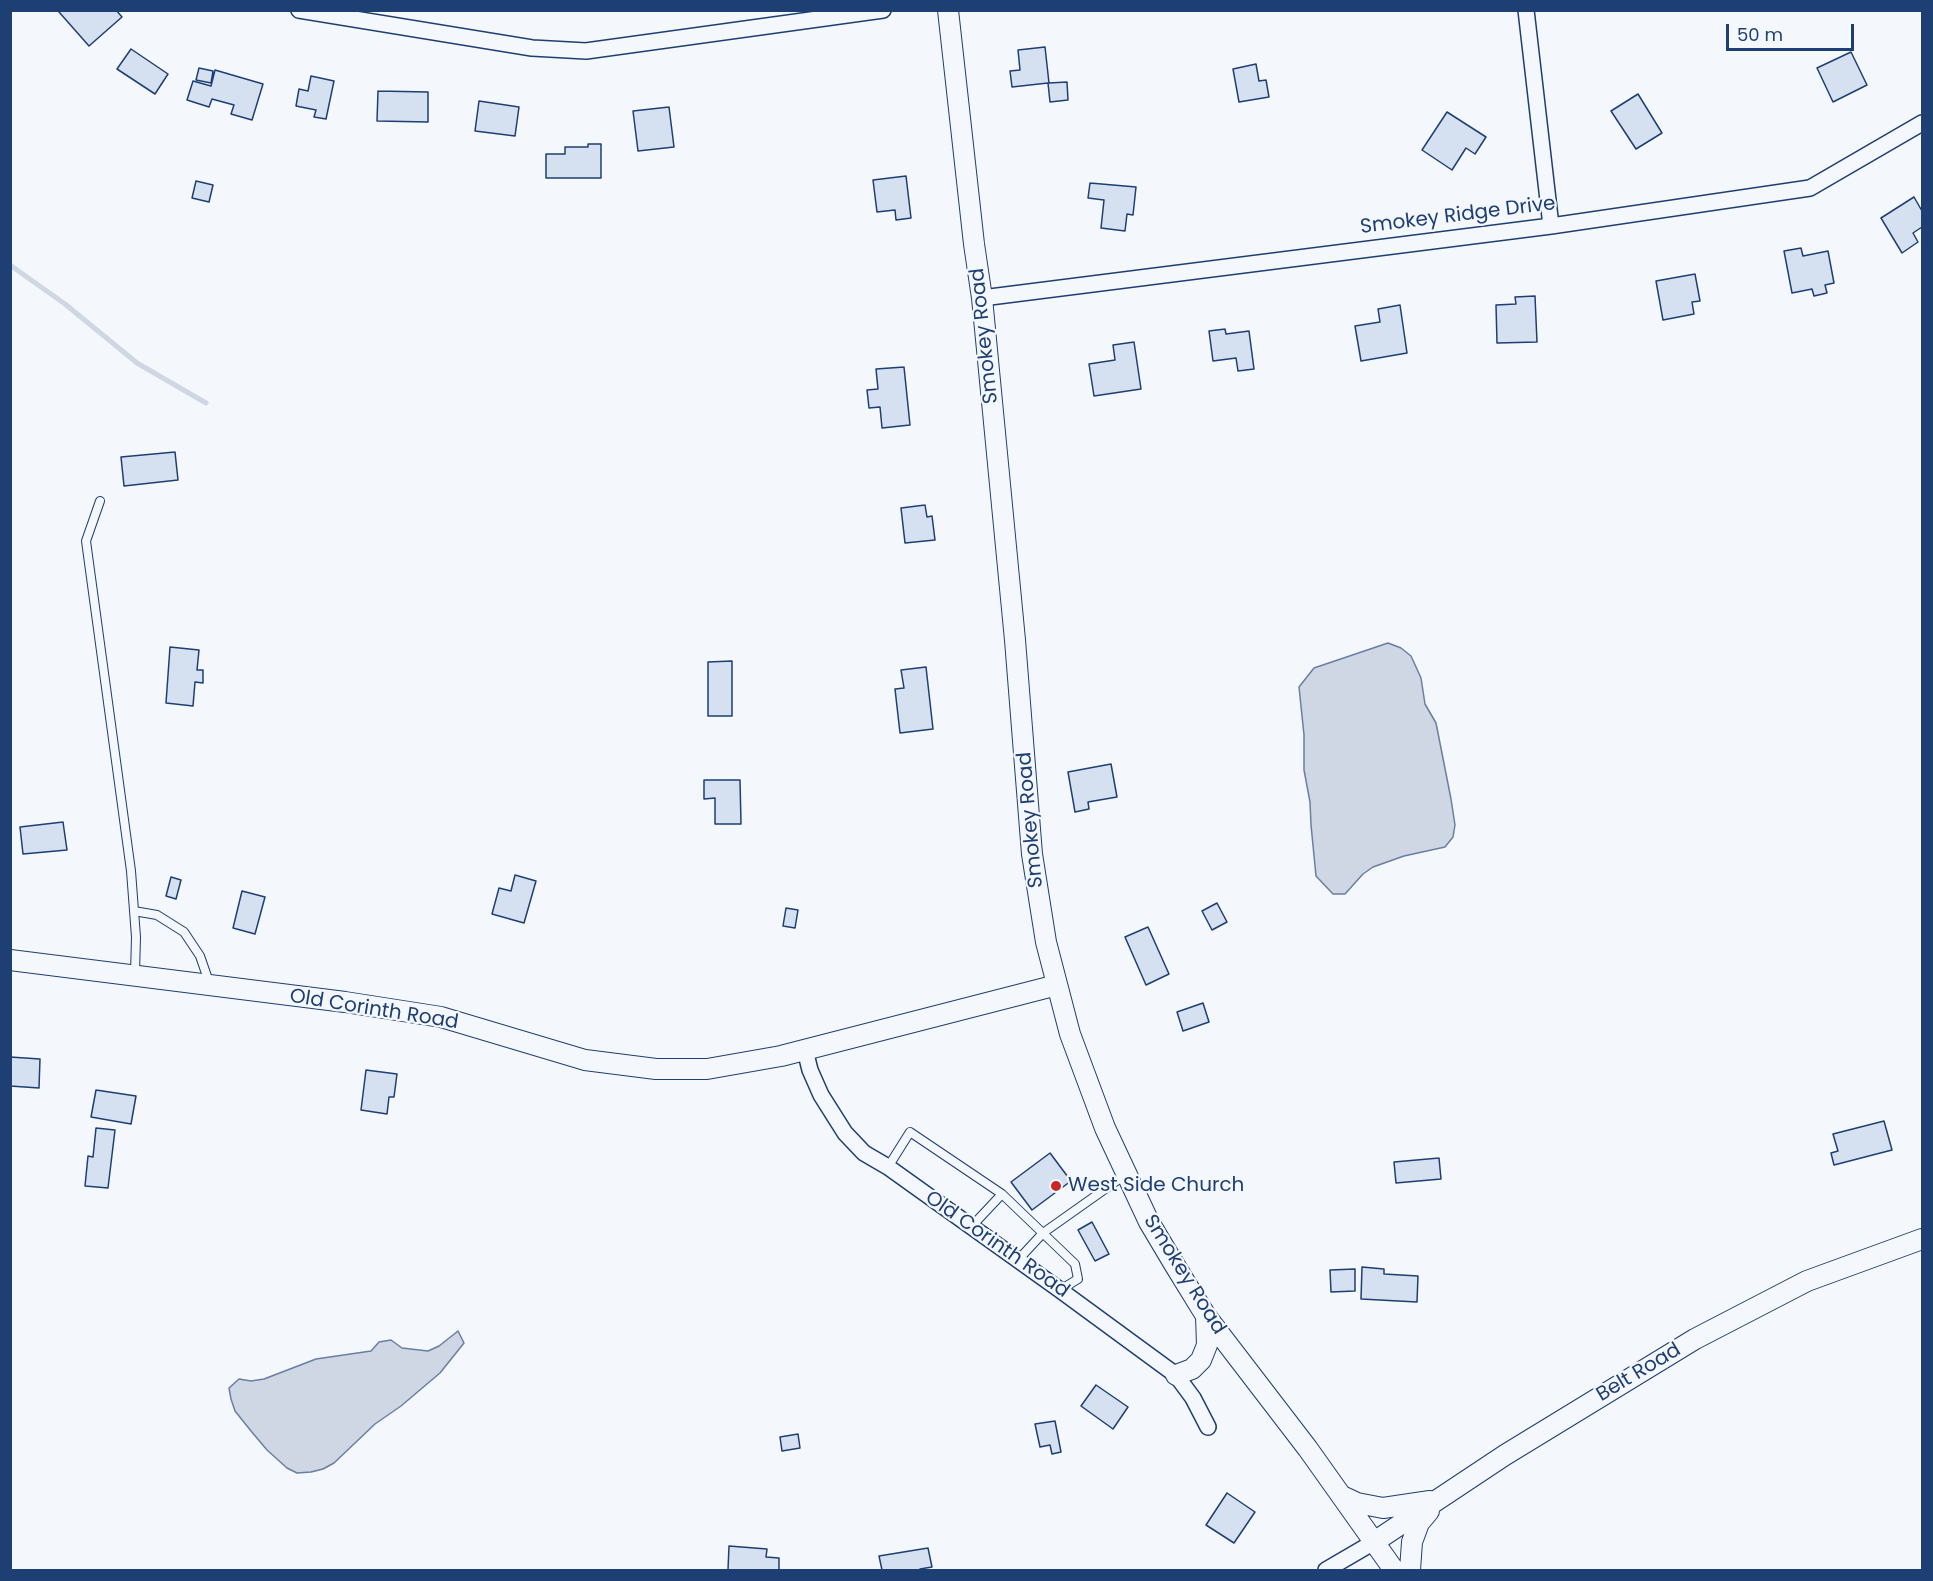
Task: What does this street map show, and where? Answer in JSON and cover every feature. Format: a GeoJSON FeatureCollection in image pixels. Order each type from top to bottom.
{"type":"FeatureCollection","features":[{"type":"Feature","properties":{"kind":"street"},"geometry":{"type":"LineString","coordinates":[[299,10],[532,48],[586,51],[883,10]]}},
{"type":"Feature","properties":{"kind":"street","name":"Smokey Road"},"geometry":{"type":"LineString","coordinates":[[948,10],[982,298],[1016,652],[1032,854],[1042,920],[1056,985],[1086,1081],[1149,1222],[1206,1316],[1342,1496],[1394,1570]]}},
{"type":"Feature","properties":{"kind":"street"},"geometry":{"type":"LineString","coordinates":[[1526,10],[1551,226]]}},
{"type":"Feature","properties":{"kind":"street","name":"Smokey Ridge Drive"},"geometry":{"type":"LineString","coordinates":[[982,298],[1551,226],[1810,188],[1923,123]]}},
{"type":"Feature","properties":{"kind":"street","name":"Old Corinth Road"},"geometry":{"type":"LineString","coordinates":[[10,960],[345,1002],[441,1017],[585,1060],[656,1069],[707,1069],[805,1050],[1056,985]]}},
{"type":"Feature","properties":{"kind":"street","name":"Old Corinth Road"},"geometry":{"type":"LineString","coordinates":[[805,1050],[810,1070],[821,1095],[845,1133],[864,1153],[888,1167],[1176,1375],[1209,1427]]}},
{"type":"Feature","properties":{"kind":"street","name":"Belt Road"},"geometry":{"type":"LineString","coordinates":[[1374,1542],[1505,1455],[1695,1339],[1806,1281],[1923,1239]]}},
{"type":"Feature","properties":{"kind":"street"},"geometry":{"type":"LineString","coordinates":[[1176,1375],[1192,1369],[1201,1360],[1207,1345],[1206,1316]]}},
{"type":"Feature","properties":{"kind":"street"},"geometry":{"type":"LineString","coordinates":[[1342,1496],[1357,1503],[1383,1508],[1441,1498]]}},
{"type":"Feature","properties":{"kind":"street"},"geometry":{"type":"LineString","coordinates":[[1410,1570],[1412,1542],[1419,1522],[1441,1498]]}},
{"type":"Feature","properties":{"kind":"street"},"geometry":{"type":"LineString","coordinates":[[1326,1570],[1374,1542]]}},
{"type":"Feature","properties":{"kind":"lane"},"geometry":{"type":"LineString","coordinates":[[99,501],[86,541],[131,871],[136,937],[135,975]]}},
{"type":"Feature","properties":{"kind":"lane"},"geometry":{"type":"LineString","coordinates":[[134,911],[157,915],[184,932],[200,956],[210,985]]}},
{"type":"Feature","properties":{"kind":"lane"},"geometry":{"type":"LineString","coordinates":[[888,1167],[910,1132],[1002,1194],[1075,1264],[1078,1279],[1060,1290]]}},
{"type":"Feature","properties":{"kind":"lane"},"geometry":{"type":"LineString","coordinates":[[1018,1260],[1043,1233],[1126,1174]]}},
{"type":"Feature","properties":{"kind":"lane"},"geometry":{"type":"LineString","coordinates":[[971,1227],[1002,1194]]}},
{"type":"Feature","properties":{"kind":"shaded area"},"geometry":{"type":"Polygon","coordinates":[[[1388,643],[1401,648],[1411,656],[1421,678],[1425,704],[1436,723],[1455,825],[1453,837],[1445,847],[1404,856],[1373,867],[1363,874],[1345,894],[1333,894],[1316,876],[1310,802],[1304,770],[1304,735],[1299,687],[1314,668],[1388,643]]]}},
{"type":"Feature","properties":{"kind":"shaded area"},"geometry":{"type":"Polygon","coordinates":[[[458,1331],[464,1343],[440,1373],[401,1406],[375,1424],[334,1463],[323,1469],[297,1473],[287,1468],[251,1431],[235,1411],[231,1399],[229,1388],[239,1379],[251,1381],[264,1379],[316,1359],[371,1351],[379,1342],[391,1340],[402,1348],[428,1351],[439,1346],[458,1331]]]}},
{"type":"Feature","properties":{"kind":"building"},"geometry":{"type":"Polygon","coordinates":[[[60,10],[116,10],[122,17],[89,46],[59,12],[60,10]]]}},
{"type":"Feature","properties":{"kind":"building"},"geometry":{"type":"Polygon","coordinates":[[[1045,47],[1049,83],[1067,82],[1068,100],[1050,102],[1048,83],[1012,87],[1010,71],[1020,70],[1018,50],[1045,47]]]}},
{"type":"Feature","properties":{"kind":"building"},"geometry":{"type":"Polygon","coordinates":[[[131,49],[168,74],[155,94],[117,69],[131,49]]]}},
{"type":"Feature","properties":{"kind":"building"},"geometry":{"type":"Polygon","coordinates":[[[1851,52],[1867,85],[1833,102],[1817,68],[1851,52]]]}},
{"type":"Feature","properties":{"kind":"building"},"geometry":{"type":"Polygon","coordinates":[[[1256,64],[1259,81],[1266,80],[1269,97],[1239,102],[1233,69],[1256,64]]]}},
{"type":"Feature","properties":{"kind":"building"},"geometry":{"type":"Polygon","coordinates":[[[199,68],[213,71],[211,83],[196,80],[199,68]]]}},
{"type":"Feature","properties":{"kind":"building"},"geometry":{"type":"Polygon","coordinates":[[[215,70],[263,84],[252,120],[231,114],[234,105],[212,99],[209,107],[187,100],[193,81],[211,86],[215,70]]]}},
{"type":"Feature","properties":{"kind":"building"},"geometry":{"type":"Polygon","coordinates":[[[311,76],[334,81],[326,119],[314,117],[316,110],[296,106],[299,89],[308,91],[311,76]]]}},
{"type":"Feature","properties":{"kind":"building"},"geometry":{"type":"Polygon","coordinates":[[[378,91],[428,92],[428,122],[377,121],[378,91]]]}},
{"type":"Feature","properties":{"kind":"building"},"geometry":{"type":"Polygon","coordinates":[[[1638,94],[1662,133],[1636,149],[1611,111],[1638,94]]]}},
{"type":"Feature","properties":{"kind":"building"},"geometry":{"type":"Polygon","coordinates":[[[479,101],[519,107],[515,136],[475,131],[479,101]]]}},
{"type":"Feature","properties":{"kind":"building"},"geometry":{"type":"Polygon","coordinates":[[[669,107],[674,147],[638,151],[633,111],[669,107]]]}},
{"type":"Feature","properties":{"kind":"building"},"geometry":{"type":"Polygon","coordinates":[[[1447,112],[1486,137],[1475,154],[1466,148],[1452,170],[1422,150],[1447,112]]]}},
{"type":"Feature","properties":{"kind":"building"},"geometry":{"type":"Polygon","coordinates":[[[588,144],[601,144],[601,178],[546,178],[546,154],[565,154],[565,147],[588,147],[588,144]]]}},
{"type":"Feature","properties":{"kind":"building"},"geometry":{"type":"Polygon","coordinates":[[[906,176],[911,218],[896,220],[895,210],[877,212],[873,180],[906,176]]]}},
{"type":"Feature","properties":{"kind":"building"},"geometry":{"type":"Polygon","coordinates":[[[196,181],[213,185],[209,202],[192,198],[196,181]]]}},
{"type":"Feature","properties":{"kind":"building"},"geometry":{"type":"Polygon","coordinates":[[[1090,183],[1136,187],[1133,215],[1127,214],[1125,231],[1101,228],[1104,200],[1088,198],[1090,183]]]}},
{"type":"Feature","properties":{"kind":"building"},"geometry":{"type":"Polygon","coordinates":[[[1914,197],[1922,211],[1922,227],[1913,233],[1918,242],[1902,253],[1881,218],[1914,197]]]}},
{"type":"Feature","properties":{"kind":"building"},"geometry":{"type":"Polygon","coordinates":[[[1801,248],[1803,256],[1828,251],[1834,283],[1825,285],[1827,293],[1814,296],[1812,289],[1792,293],[1784,251],[1801,248]]]}},
{"type":"Feature","properties":{"kind":"building"},"geometry":{"type":"Polygon","coordinates":[[[1695,274],[1700,301],[1692,302],[1694,314],[1663,320],[1656,281],[1695,274]]]}},
{"type":"Feature","properties":{"kind":"building"},"geometry":{"type":"Polygon","coordinates":[[[1535,296],[1537,342],[1497,343],[1496,305],[1516,304],[1515,297],[1535,296]]]}},
{"type":"Feature","properties":{"kind":"building"},"geometry":{"type":"Polygon","coordinates":[[[1400,305],[1407,353],[1361,361],[1355,326],[1380,322],[1378,309],[1400,305]]]}},
{"type":"Feature","properties":{"kind":"building"},"geometry":{"type":"Polygon","coordinates":[[[1225,329],[1226,334],[1249,331],[1254,369],[1238,371],[1236,358],[1213,361],[1209,331],[1225,329]]]}},
{"type":"Feature","properties":{"kind":"building"},"geometry":{"type":"Polygon","coordinates":[[[1134,342],[1141,389],[1094,396],[1089,364],[1115,360],[1113,345],[1134,342]]]}},
{"type":"Feature","properties":{"kind":"building"},"geometry":{"type":"Polygon","coordinates":[[[904,367],[910,425],[882,428],[880,407],[869,408],[867,390],[878,389],[876,369],[904,367]]]}},
{"type":"Feature","properties":{"kind":"building"},"geometry":{"type":"Polygon","coordinates":[[[175,452],[178,480],[124,486],[121,457],[175,452]]]}},
{"type":"Feature","properties":{"kind":"building"},"geometry":{"type":"Polygon","coordinates":[[[925,505],[927,517],[932,516],[935,540],[905,543],[901,508],[925,505]]]}},
{"type":"Feature","properties":{"kind":"building"},"geometry":{"type":"Polygon","coordinates":[[[170,647],[199,650],[197,670],[203,670],[203,683],[195,682],[193,706],[166,703],[170,647]]]}},
{"type":"Feature","properties":{"kind":"building"},"geometry":{"type":"Polygon","coordinates":[[[732,661],[732,716],[708,716],[708,662],[732,661]]]}},
{"type":"Feature","properties":{"kind":"building"},"geometry":{"type":"Polygon","coordinates":[[[926,667],[933,729],[900,733],[895,689],[904,688],[901,670],[926,667]]]}},
{"type":"Feature","properties":{"kind":"building"},"geometry":{"type":"Polygon","coordinates":[[[1111,764],[1117,797],[1088,802],[1089,809],[1075,812],[1068,772],[1111,764]]]}},
{"type":"Feature","properties":{"kind":"building"},"geometry":{"type":"Polygon","coordinates":[[[704,780],[740,780],[741,824],[715,824],[715,798],[704,799],[704,780]]]}},
{"type":"Feature","properties":{"kind":"building"},"geometry":{"type":"Polygon","coordinates":[[[63,822],[67,850],[23,854],[20,827],[63,822]]]}},
{"type":"Feature","properties":{"kind":"building"},"geometry":{"type":"Polygon","coordinates":[[[515,875],[536,881],[524,923],[492,914],[499,888],[511,891],[515,875]]]}},
{"type":"Feature","properties":{"kind":"building"},"geometry":{"type":"Polygon","coordinates":[[[171,877],[181,880],[176,899],[166,896],[171,877]]]}},
{"type":"Feature","properties":{"kind":"building"},"geometry":{"type":"Polygon","coordinates":[[[242,891],[265,897],[255,934],[233,928],[242,891]]]}},
{"type":"Feature","properties":{"kind":"building"},"geometry":{"type":"Polygon","coordinates":[[[1217,903],[1227,922],[1212,930],[1202,911],[1217,903]]]}},
{"type":"Feature","properties":{"kind":"building"},"geometry":{"type":"Polygon","coordinates":[[[786,908],[798,910],[795,928],[783,926],[786,908]]]}},
{"type":"Feature","properties":{"kind":"building"},"geometry":{"type":"Polygon","coordinates":[[[1148,927],[1169,974],[1146,985],[1125,937],[1148,927]]]}},
{"type":"Feature","properties":{"kind":"building"},"geometry":{"type":"Polygon","coordinates":[[[1203,1003],[1209,1022],[1183,1031],[1177,1012],[1203,1003]]]}},
{"type":"Feature","properties":{"kind":"building"},"geometry":{"type":"Polygon","coordinates":[[[10,1057],[40,1059],[39,1088],[10,1086],[10,1057]]]}},
{"type":"Feature","properties":{"kind":"building"},"geometry":{"type":"Polygon","coordinates":[[[366,1070],[397,1074],[394,1097],[389,1097],[387,1114],[361,1110],[366,1070]]]}},
{"type":"Feature","properties":{"kind":"building"},"geometry":{"type":"Polygon","coordinates":[[[96,1090],[136,1096],[131,1124],[91,1117],[96,1090]]]}},
{"type":"Feature","properties":{"kind":"building"},"geometry":{"type":"Polygon","coordinates":[[[1884,1121],[1892,1150],[1834,1165],[1831,1153],[1838,1151],[1833,1134],[1884,1121]]]}},
{"type":"Feature","properties":{"kind":"building"},"geometry":{"type":"Polygon","coordinates":[[[96,1128],[115,1130],[108,1188],[85,1186],[88,1156],[93,1157],[96,1128]]]}},
{"type":"Feature","properties":{"kind":"building"},"geometry":{"type":"Polygon","coordinates":[[[1050,1153],[1071,1181],[1032,1210],[1011,1182],[1050,1153]]]}},
{"type":"Feature","properties":{"kind":"building"},"geometry":{"type":"Polygon","coordinates":[[[1439,1158],[1441,1179],[1396,1183],[1394,1162],[1439,1158]]]}},
{"type":"Feature","properties":{"kind":"building"},"geometry":{"type":"Polygon","coordinates":[[[1092,1222],[1109,1254],[1095,1261],[1078,1230],[1092,1222]]]}},
{"type":"Feature","properties":{"kind":"building"},"geometry":{"type":"Polygon","coordinates":[[[1362,1267],[1384,1269],[1384,1274],[1418,1276],[1417,1302],[1361,1299],[1362,1267]]]}},
{"type":"Feature","properties":{"kind":"building"},"geometry":{"type":"Polygon","coordinates":[[[1355,1269],[1355,1291],[1331,1292],[1330,1270],[1355,1269]]]}},
{"type":"Feature","properties":{"kind":"building"},"geometry":{"type":"Polygon","coordinates":[[[1096,1385],[1128,1407],[1113,1429],[1081,1406],[1096,1385]]]}},
{"type":"Feature","properties":{"kind":"building"},"geometry":{"type":"Polygon","coordinates":[[[1055,1421],[1061,1452],[1052,1454],[1050,1445],[1040,1447],[1035,1424],[1055,1421]]]}},
{"type":"Feature","properties":{"kind":"building"},"geometry":{"type":"Polygon","coordinates":[[[798,1434],[800,1448],[782,1451],[780,1437],[798,1434]]]}},
{"type":"Feature","properties":{"kind":"building"},"geometry":{"type":"Polygon","coordinates":[[[1227,1493],[1255,1512],[1234,1543],[1206,1525],[1227,1493]]]}},
{"type":"Feature","properties":{"kind":"building"},"geometry":{"type":"Polygon","coordinates":[[[729,1546],[767,1549],[766,1557],[779,1558],[779,1570],[728,1570],[729,1546]]]}},
{"type":"Feature","properties":{"kind":"building"},"geometry":{"type":"Polygon","coordinates":[[[928,1548],[932,1567],[921,1570],[882,1570],[879,1556],[928,1548]]]}},
{"type":"Feature","properties":{"kind":"waterway"},"geometry":{"type":"LineString","coordinates":[[10,265],[65,304],[137,363],[206,403]]}},
{"type":"Feature","properties":{"kind":"place","name":"West Side Church"},"geometry":{"type":"Point","coordinates":[1056,1186]}}]}
